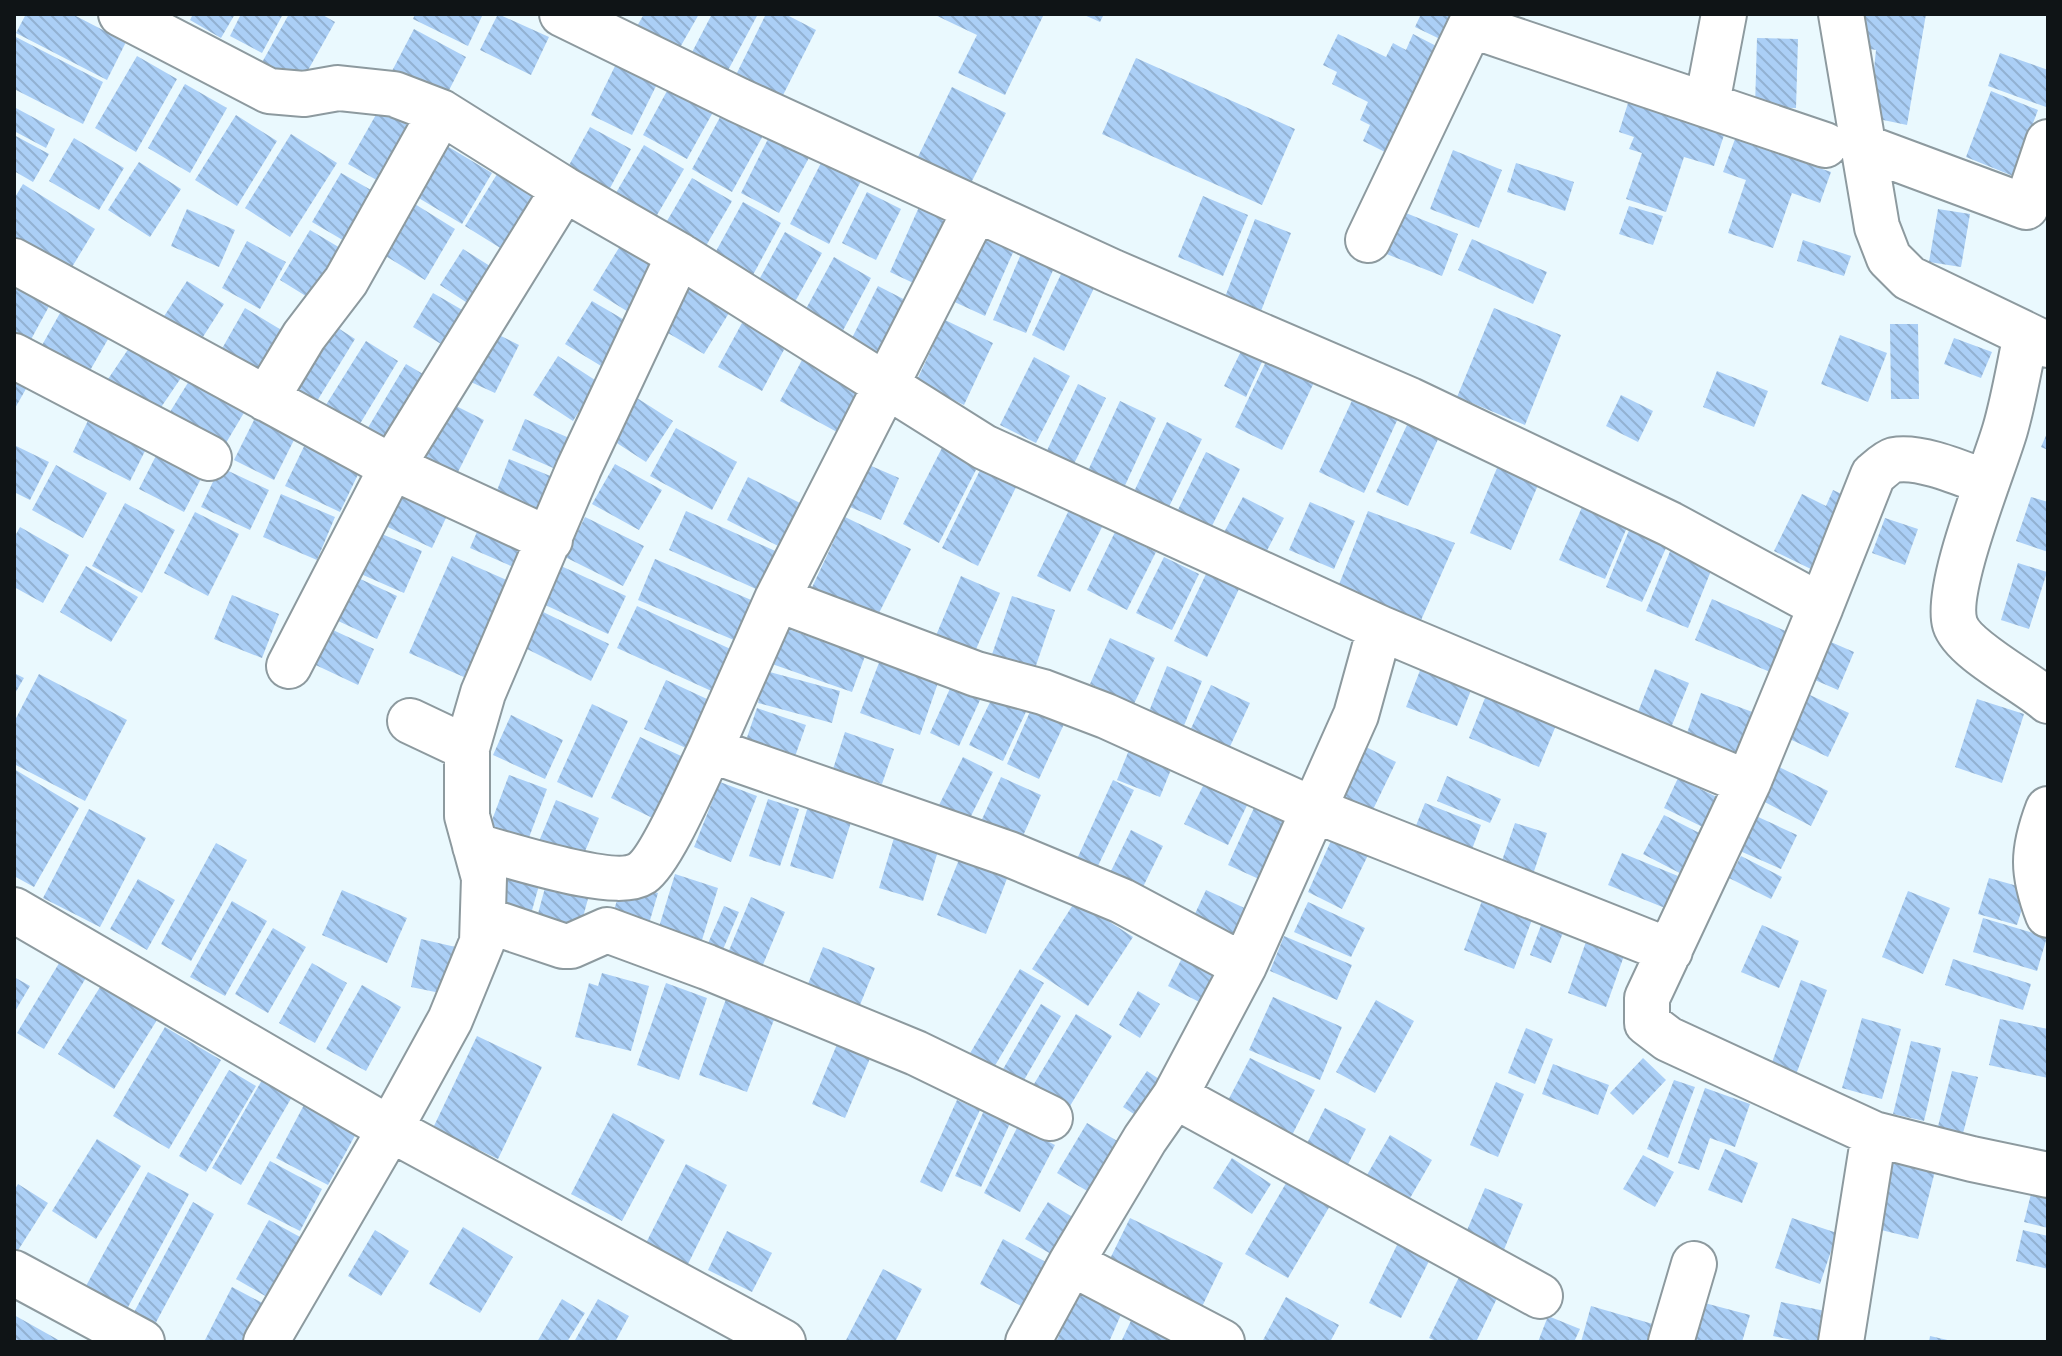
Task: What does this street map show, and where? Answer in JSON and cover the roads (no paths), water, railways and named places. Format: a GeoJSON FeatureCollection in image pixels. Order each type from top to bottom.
{"type":"FeatureCollection","features":[{"type":"Feature","properties":{"kind":"street"},"geometry":{"type":"LineString","coordinates":[[121,14],[269,91],[304,94],[338,88],[394,94],[441,112],[564,189],[679,255],[984,447],[1380,628],[1748,783]]}},
{"type":"Feature","properties":{"kind":"street"},"geometry":{"type":"LineString","coordinates":[[562,14],[738,100],[1113,272],[1410,400],[1670,524],[1821,606]]}},
{"type":"Feature","properties":{"kind":"street"},"geometry":{"type":"LineString","coordinates":[[1707,103],[1724,14]]}},
{"type":"Feature","properties":{"kind":"street"},"geometry":{"type":"LineString","coordinates":[[1841,14],[1844,145],[1889,258],[1909,278],[2037,340],[1970,535],[1955,600],[1955,624],[1962,636],[1978,651],[2048,701]]}},
{"type":"Feature","properties":{"kind":"street"},"geometry":{"type":"LineString","coordinates":[[1368,240],[1474,20],[1707,103],[1844,145],[2037,213],[2048,142]]}},
{"type":"Feature","properties":{"kind":"street"},"geometry":{"type":"LineString","coordinates":[[266,399],[304,336],[346,281],[441,112]]}},
{"type":"Feature","properties":{"kind":"street"},"geometry":{"type":"LineString","coordinates":[[289,666],[392,467],[564,189]]}},
{"type":"Feature","properties":{"kind":"street"},"geometry":{"type":"LineString","coordinates":[[475,846],[615,879],[641,874],[657,856],[710,750],[777,599],[976,209]]}},
{"type":"Feature","properties":{"kind":"street"},"geometry":{"type":"LineString","coordinates":[[266,1342],[450,1020],[482,942],[484,878],[467,816],[467,748],[483,693],[609,402],[679,255]]}},
{"type":"Feature","properties":{"kind":"street"},"geometry":{"type":"LineString","coordinates":[[14,261],[392,467],[550,540]]}},
{"type":"Feature","properties":{"kind":"street"},"geometry":{"type":"LineString","coordinates":[[14,356],[209,458]]}},
{"type":"Feature","properties":{"kind":"street"},"geometry":{"type":"LineString","coordinates":[[1987,483],[1913,460],[1892,460],[1873,475],[1748,783],[1647,998],[1647,1023],[1668,1039],[1874,1134],[2048,1175]]}},
{"type":"Feature","properties":{"kind":"street"},"geometry":{"type":"LineString","coordinates":[[777,599],[961,668],[1043,692],[1106,716],[1314,810],[1670,951]]}},
{"type":"Feature","properties":{"kind":"street"},"geometry":{"type":"LineString","coordinates":[[1028,1342],[1145,1139],[1175,1096],[1244,966],[1356,715],[1380,628]]}},
{"type":"Feature","properties":{"kind":"street"},"geometry":{"type":"LineString","coordinates":[[410,721],[467,748]]}},
{"type":"Feature","properties":{"kind":"street"},"geometry":{"type":"LineString","coordinates":[[710,750],[1009,854],[1122,901],[1244,966]]}},
{"type":"Feature","properties":{"kind":"street"},"geometry":{"type":"LineString","coordinates":[[2048,809],[2037,837],[2034,862],[2038,889],[2048,915]]}},
{"type":"Feature","properties":{"kind":"street"},"geometry":{"type":"LineString","coordinates":[[14,910],[390,1129],[783,1342]]}},
{"type":"Feature","properties":{"kind":"street"},"geometry":{"type":"LineString","coordinates":[[483,919],[563,946],[571,946],[607,930],[707,967],[901,1047],[1050,1118]]}},
{"type":"Feature","properties":{"kind":"street"},"geometry":{"type":"LineString","coordinates":[[1175,1096],[1540,1296]]}},
{"type":"Feature","properties":{"kind":"street"},"geometry":{"type":"LineString","coordinates":[[1841,1342],[1874,1134]]}},
{"type":"Feature","properties":{"kind":"street"},"geometry":{"type":"LineString","coordinates":[[1071,1263],[1222,1342]]}},
{"type":"Feature","properties":{"kind":"street"},"geometry":{"type":"LineString","coordinates":[[1671,1342],[1694,1264]]}},
{"type":"Feature","properties":{"kind":"street"},"geometry":{"type":"LineString","coordinates":[[14,1273],[142,1342]]}}]}
